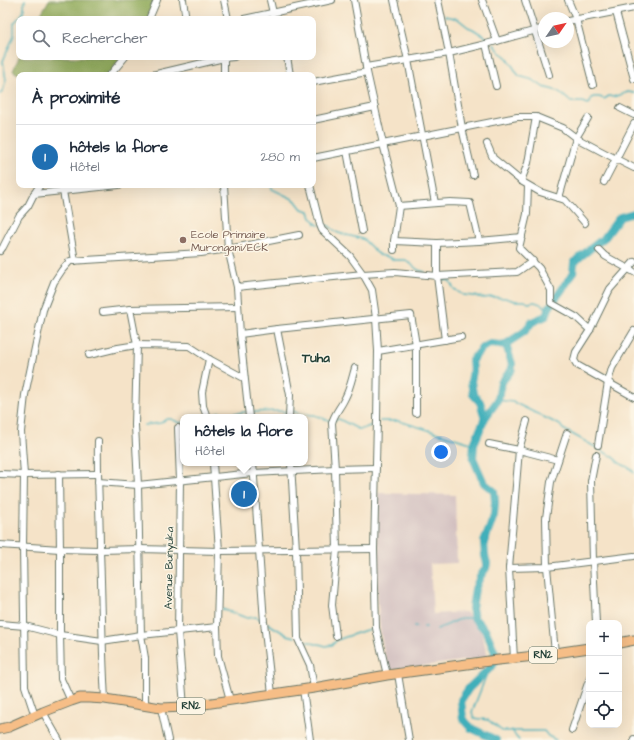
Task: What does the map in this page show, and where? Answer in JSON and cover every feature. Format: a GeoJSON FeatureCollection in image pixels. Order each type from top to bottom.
{"type":"FeatureCollection","features":[{"type":"Feature","properties":{"kind":"highway"},"geometry":{"type":"LineString","coordinates":[[622,642],[634,640]]}},
{"type":"Feature","properties":{"kind":"highway","name":"RN2"},"geometry":{"type":"LineString","coordinates":[[0,729],[9,727],[80,698],[105,699],[161,708],[184,707],[314,688],[387,675],[586,648]]}},
{"type":"Feature","properties":{"kind":"street"},"geometry":{"type":"LineString","coordinates":[[150,16],[158,0]]}},
{"type":"Feature","properties":{"kind":"street"},"geometry":{"type":"LineString","coordinates":[[183,0],[186,16]]}},
{"type":"Feature","properties":{"kind":"street"},"geometry":{"type":"LineString","coordinates":[[224,0],[227,16]]}},
{"type":"Feature","properties":{"kind":"street"},"geometry":{"type":"LineString","coordinates":[[270,0],[278,16]]}},
{"type":"Feature","properties":{"kind":"street"},"geometry":{"type":"LineString","coordinates":[[258,16],[312,2],[332,0]]}},
{"type":"Feature","properties":{"kind":"street"},"geometry":{"type":"LineString","coordinates":[[354,0],[366,69],[399,206],[394,250]]}},
{"type":"Feature","properties":{"kind":"street"},"geometry":{"type":"LineString","coordinates":[[394,0],[408,60],[435,203]]}},
{"type":"Feature","properties":{"kind":"street"},"geometry":{"type":"LineString","coordinates":[[438,0],[450,53],[462,128],[473,175]]}},
{"type":"Feature","properties":{"kind":"street"},"geometry":{"type":"LineString","coordinates":[[482,0],[496,41]]}},
{"type":"Feature","properties":{"kind":"street"},"geometry":{"type":"LineString","coordinates":[[525,0],[549,75]]}},
{"type":"Feature","properties":{"kind":"street"},"geometry":{"type":"LineString","coordinates":[[568,0],[576,19],[594,85]]}},
{"type":"Feature","properties":{"kind":"street"},"geometry":{"type":"LineString","coordinates":[[576,19],[634,8]]}},
{"type":"Feature","properties":{"kind":"street"},"geometry":{"type":"LineString","coordinates":[[616,12],[634,79]]}},
{"type":"Feature","properties":{"kind":"street"},"geometry":{"type":"LineString","coordinates":[[316,81],[408,60],[450,53],[538,29]]}},
{"type":"Feature","properties":{"kind":"street"},"geometry":{"type":"LineString","coordinates":[[486,44],[496,86]]}},
{"type":"Feature","properties":{"kind":"street"},"geometry":{"type":"LineString","coordinates":[[112,72],[122,60]]}},
{"type":"Feature","properties":{"kind":"street"},"geometry":{"type":"LineString","coordinates":[[164,72],[212,60]]}},
{"type":"Feature","properties":{"kind":"street"},"geometry":{"type":"LineString","coordinates":[[224,60],[224,72]]}},
{"type":"Feature","properties":{"kind":"street"},"geometry":{"type":"LineString","coordinates":[[288,60],[290,72]]}},
{"type":"Feature","properties":{"kind":"street"},"geometry":{"type":"LineString","coordinates":[[316,119],[375,107]]}},
{"type":"Feature","properties":{"kind":"street"},"geometry":{"type":"LineString","coordinates":[[620,108],[634,115]]}},
{"type":"Feature","properties":{"kind":"street"},"geometry":{"type":"LineString","coordinates":[[316,157],[517,117],[536,117],[563,128],[576,138],[634,168]]}},
{"type":"Feature","properties":{"kind":"street"},"geometry":{"type":"LineString","coordinates":[[522,181],[528,163],[536,117]]}},
{"type":"Feature","properties":{"kind":"street"},"geometry":{"type":"LineString","coordinates":[[559,198],[576,138],[588,118]]}},
{"type":"Feature","properties":{"kind":"street"},"geometry":{"type":"LineString","coordinates":[[604,182],[634,124]]}},
{"type":"Feature","properties":{"kind":"street"},"geometry":{"type":"LineString","coordinates":[[487,144],[493,158],[528,186],[540,192],[565,200],[585,223]]}},
{"type":"Feature","properties":{"kind":"street"},"geometry":{"type":"LineString","coordinates":[[347,151],[362,231]]}},
{"type":"Feature","properties":{"kind":"street"},"geometry":{"type":"LineString","coordinates":[[528,186],[528,214],[519,248],[539,268],[551,290],[553,304],[576,317],[590,330]]}},
{"type":"Feature","properties":{"kind":"street"},"geometry":{"type":"LineString","coordinates":[[0,251],[19,216],[28,206],[38,188]]}},
{"type":"Feature","properties":{"kind":"street"},"geometry":{"type":"LineString","coordinates":[[34,194],[91,188]]}},
{"type":"Feature","properties":{"kind":"street"},"geometry":{"type":"LineString","coordinates":[[224,188],[228,249],[238,287],[240,334],[249,414]]}},
{"type":"Feature","properties":{"kind":"street"},"geometry":{"type":"LineString","coordinates":[[311,188],[322,230],[350,256],[372,290],[376,318],[378,351],[374,549],[376,628],[387,675]]}},
{"type":"Feature","properties":{"kind":"street"},"geometry":{"type":"LineString","coordinates":[[63,191],[75,261]]}},
{"type":"Feature","properties":{"kind":"street"},"geometry":{"type":"LineString","coordinates":[[399,206],[450,202],[470,203],[479,241]]}},
{"type":"Feature","properties":{"kind":"street"},"geometry":{"type":"LineString","coordinates":[[59,740],[39,714],[25,686],[23,547],[24,475],[21,432],[25,395],[43,310],[54,282],[70,261],[201,253],[299,235]]}},
{"type":"Feature","properties":{"kind":"street"},"geometry":{"type":"LineString","coordinates":[[394,241],[436,243],[522,237]]}},
{"type":"Feature","properties":{"kind":"street"},"geometry":{"type":"LineString","coordinates":[[436,243],[437,276],[445,340]]}},
{"type":"Feature","properties":{"kind":"street"},"geometry":{"type":"LineString","coordinates":[[599,250],[605,256],[631,270]]}},
{"type":"Feature","properties":{"kind":"street"},"geometry":{"type":"LineString","coordinates":[[238,287],[395,272],[437,276],[517,272],[533,261]]}},
{"type":"Feature","properties":{"kind":"street"},"geometry":{"type":"LineString","coordinates":[[634,262],[631,270],[610,290],[590,330],[576,352],[574,360],[577,364],[634,397]]}},
{"type":"Feature","properties":{"kind":"street"},"geometry":{"type":"LineString","coordinates":[[103,312],[130,308],[238,307]]}},
{"type":"Feature","properties":{"kind":"street"},"geometry":{"type":"LineString","coordinates":[[130,308],[137,346],[135,425],[140,549],[141,635],[145,658],[145,706]]}},
{"type":"Feature","properties":{"kind":"street"},"geometry":{"type":"LineString","coordinates":[[240,334],[411,315],[416,345],[416,413]]}},
{"type":"Feature","properties":{"kind":"street"},"geometry":{"type":"LineString","coordinates":[[277,329],[290,394],[289,413]]}},
{"type":"Feature","properties":{"kind":"street"},"geometry":{"type":"LineString","coordinates":[[598,445],[608,382],[612,368],[634,331]]}},
{"type":"Feature","properties":{"kind":"street"},"geometry":{"type":"LineString","coordinates":[[378,351],[461,337]]}},
{"type":"Feature","properties":{"kind":"street"},"geometry":{"type":"LineString","coordinates":[[89,355],[118,348],[137,346],[189,346],[244,378]]}},
{"type":"Feature","properties":{"kind":"street"},"geometry":{"type":"LineString","coordinates":[[206,414],[202,392],[209,359]]}},
{"type":"Feature","properties":{"kind":"street"},"geometry":{"type":"LineString","coordinates":[[336,636],[332,605],[337,549],[332,421],[345,398],[354,368]]}},
{"type":"Feature","properties":{"kind":"street"},"geometry":{"type":"LineString","coordinates":[[514,659],[509,568],[519,450],[527,422]]}},
{"type":"Feature","properties":{"kind":"street","name":"Avenue Bunyuka"},"geometry":{"type":"LineString","coordinates":[[178,428],[180,481],[178,632],[184,707]]}},
{"type":"Feature","properties":{"kind":"street"},"geometry":{"type":"LineString","coordinates":[[555,653],[547,567],[546,518],[551,482],[566,433]]}},
{"type":"Feature","properties":{"kind":"street"},"geometry":{"type":"LineString","coordinates":[[98,440],[97,474],[105,699]]}},
{"type":"Feature","properties":{"kind":"street"},"geometry":{"type":"LineString","coordinates":[[489,444],[558,460]]}},
{"type":"Feature","properties":{"kind":"street"},"geometry":{"type":"LineString","coordinates":[[596,455],[591,481],[596,620]]}},
{"type":"Feature","properties":{"kind":"street"},"geometry":{"type":"LineString","coordinates":[[213,466],[219,551],[217,628],[218,656],[230,700]]}},
{"type":"Feature","properties":{"kind":"street"},"geometry":{"type":"LineString","coordinates":[[252,466],[264,622],[272,694]]}},
{"type":"Feature","properties":{"kind":"street"},"geometry":{"type":"LineString","coordinates":[[291,466],[296,550],[298,638],[310,666],[314,688]]}},
{"type":"Feature","properties":{"kind":"street"},"geometry":{"type":"LineString","coordinates":[[98,482],[138,485],[253,473],[376,468]]}},
{"type":"Feature","properties":{"kind":"street"},"geometry":{"type":"LineString","coordinates":[[0,474],[97,474]]}},
{"type":"Feature","properties":{"kind":"street"},"geometry":{"type":"LineString","coordinates":[[59,474],[61,679],[71,701]]}},
{"type":"Feature","properties":{"kind":"street"},"geometry":{"type":"LineString","coordinates":[[0,545],[100,550],[178,549],[219,551],[374,549]]}},
{"type":"Feature","properties":{"kind":"street"},"geometry":{"type":"LineString","coordinates":[[509,568],[547,567],[634,556]]}},
{"type":"Feature","properties":{"kind":"street"},"geometry":{"type":"LineString","coordinates":[[0,624],[25,626],[60,635],[102,641],[141,635],[217,628]]}},
{"type":"Feature","properties":{"kind":"street"},"geometry":{"type":"LineString","coordinates":[[398,674],[409,740]]}},
{"type":"Feature","properties":{"kind":"street"},"geometry":{"type":"LineString","coordinates":[[303,689],[310,740]]}},
{"type":"Feature","properties":{"kind":"street"},"geometry":{"type":"LineString","coordinates":[[572,730],[586,689]]}},
{"type":"Feature","properties":{"kind":"street"},"geometry":{"type":"LineString","coordinates":[[161,708],[168,740]]}},
{"type":"Feature","properties":{"kind":"shaded area"},"geometry":{"type":"Polygon","coordinates":[[[377,493],[455,495],[457,563],[430,564],[433,614],[466,612],[481,631],[488,657],[389,670],[380,628],[378,604],[376,549],[377,493]]]}},
{"type":"Feature","properties":{"kind":"green space"},"geometry":{"type":"Polygon","coordinates":[[[49,0],[156,0],[149,16],[40,16],[49,0]]]}},
{"type":"Feature","properties":{"kind":"green space"},"geometry":{"type":"Polygon","coordinates":[[[18,60],[119,60],[111,72],[16,73],[13,71],[18,60]]]}},
{"type":"Feature","properties":{"kind":"waterway"},"geometry":{"type":"LineString","coordinates":[[20,16],[23,13],[25,0]]}},
{"type":"Feature","properties":{"kind":"waterway"},"geometry":{"type":"LineString","coordinates":[[445,16],[458,19],[468,27],[490,40]]}},
{"type":"Feature","properties":{"kind":"waterway"},"geometry":{"type":"LineString","coordinates":[[0,94],[6,80],[3,61],[14,35],[14,23],[16,21]]}},
{"type":"Feature","properties":{"kind":"waterway"},"geometry":{"type":"LineString","coordinates":[[494,44],[500,52],[506,56],[519,76],[533,80],[543,87],[558,91],[571,102],[583,102],[588,104],[590,103],[591,98],[594,97],[604,99],[609,96],[613,97],[628,92],[634,93]]}},
{"type":"Feature","properties":{"kind":"waterway"},"geometry":{"type":"LineString","coordinates":[[272,188],[295,200],[302,209],[309,211],[311,218],[316,224],[319,225]]}},
{"type":"Feature","properties":{"kind":"waterway"},"geometry":{"type":"LineString","coordinates":[[496,740],[471,728],[463,719],[461,700],[469,688],[493,665],[495,652],[486,631],[474,618],[472,608],[475,589],[486,568],[487,563],[484,542],[494,515],[495,502],[494,491],[484,483],[473,458],[474,444],[485,418],[480,402],[473,394],[471,381],[473,371],[472,360],[482,348],[490,344],[506,344],[524,332],[532,322],[546,316],[549,308],[573,273],[574,263],[605,237],[620,217],[634,213]]}},
{"type":"Feature","properties":{"kind":"waterway"},"geometry":{"type":"LineString","coordinates":[[322,225],[329,226],[338,233],[363,239],[379,255],[389,257],[394,260],[406,260],[418,270],[425,272]]}},
{"type":"Feature","properties":{"kind":"waterway"},"geometry":{"type":"LineString","coordinates":[[438,279],[449,280],[454,289],[463,295],[484,298],[505,298],[515,301],[525,301],[528,303],[536,302],[549,308]]}},
{"type":"Feature","properties":{"kind":"waterway"},"geometry":{"type":"LineString","coordinates":[[485,418],[498,400],[501,383],[512,369],[506,344]]}},
{"type":"Feature","properties":{"kind":"waterway"},"geometry":{"type":"LineString","coordinates":[[498,400],[513,402],[560,425],[563,429],[615,458],[619,463],[630,468],[634,473]]}},
{"type":"Feature","properties":{"kind":"waterway"},"geometry":{"type":"LineString","coordinates":[[250,412],[285,412],[287,410]]}},
{"type":"Feature","properties":{"kind":"waterway"},"geometry":{"type":"LineString","coordinates":[[292,411],[302,414]]}},
{"type":"Feature","properties":{"kind":"waterway"},"geometry":{"type":"LineString","coordinates":[[215,414],[219,412],[228,414]]}},
{"type":"Feature","properties":{"kind":"waterway"},"geometry":{"type":"LineString","coordinates":[[228,414],[246,412]]}},
{"type":"Feature","properties":{"kind":"waterway"},"geometry":{"type":"LineString","coordinates":[[308,414],[331,421]]}},
{"type":"Feature","properties":{"kind":"waterway"},"geometry":{"type":"LineString","coordinates":[[144,425],[161,423],[166,419],[171,419],[180,423]]}},
{"type":"Feature","properties":{"kind":"waterway"},"geometry":{"type":"LineString","coordinates":[[334,420],[339,419],[358,429],[375,424]]}},
{"type":"Feature","properties":{"kind":"waterway"},"geometry":{"type":"LineString","coordinates":[[380,421],[399,421],[474,444]]}},
{"type":"Feature","properties":{"kind":"waterway"},"geometry":{"type":"LineString","coordinates":[[222,609],[247,618],[256,617],[262,620]]}},
{"type":"Feature","properties":{"kind":"waterway"},"geometry":{"type":"LineString","coordinates":[[437,629],[462,618],[474,618]]}},
{"type":"Feature","properties":{"kind":"waterway"},"geometry":{"type":"LineString","coordinates":[[267,623],[287,635],[295,637]]}},
{"type":"Feature","properties":{"kind":"waterway"},"geometry":{"type":"LineString","coordinates":[[301,639],[307,642],[326,646],[332,645],[337,640],[373,629]]}},
{"type":"Feature","properties":{"kind":"waterway"},"geometry":{"type":"LineString","coordinates":[[488,671],[472,712],[474,718],[488,720],[502,731],[544,731],[548,736],[556,740]]}},
{"type":"Feature","properties":{"kind":"waterway"},"geometry":{"type":"LineString","coordinates":[[512,730],[519,740]]}},
{"type":"Feature","properties":{"kind":"place","name":"Ecole Primaire Murongani/ECK"},"geometry":{"type":"Point","coordinates":[183,240]}},
{"type":"Feature","properties":{"kind":"place","name":"hôtels la flore"},"geometry":{"type":"Point","coordinates":[244,494]}},
{"type":"Feature","properties":{"kind":"district","name":"Tuha"},"geometry":{"type":"Point","coordinates":[316,358]}}]}
